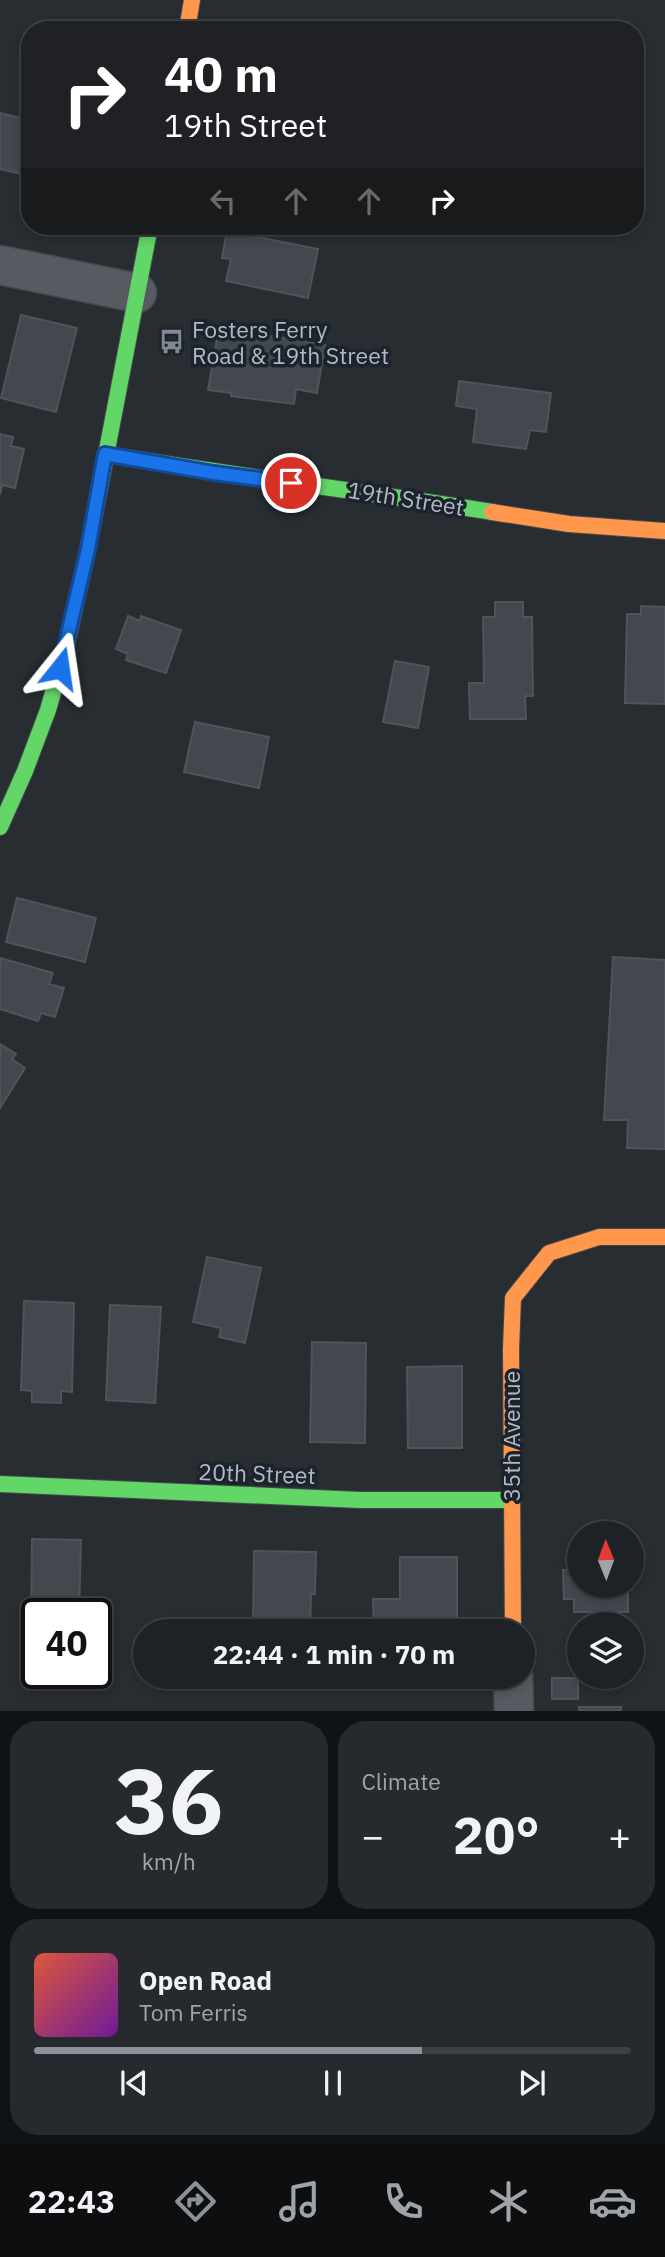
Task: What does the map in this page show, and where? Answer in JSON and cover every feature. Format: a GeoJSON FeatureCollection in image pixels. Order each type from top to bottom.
{"type":"FeatureCollection","features":[{"type":"Feature","properties":{"kind":"street"},"geometry":{"type":"LineString","coordinates":[[188,21],[192,0]]}},
{"type":"Feature","properties":{"kind":"street"},"geometry":{"type":"LineString","coordinates":[[0,827],[48,709],[66,647],[148,235]]}},
{"type":"Feature","properties":{"kind":"street"},"geometry":{"type":"LineString","coordinates":[[0,265],[137,293]]}},
{"type":"Feature","properties":{"kind":"street","name":"19th Street"},"geometry":{"type":"LineString","coordinates":[[105,454],[214,473],[368,492],[569,524],[665,531]]}},
{"type":"Feature","properties":{"kind":"street","name":"35th Avenue"},"geometry":{"type":"LineString","coordinates":[[513,1619],[513,1298],[549,1254],[600,1237],[665,1237]]}},
{"type":"Feature","properties":{"kind":"street","name":"20th Street"},"geometry":{"type":"LineString","coordinates":[[0,1484],[359,1500],[512,1500]]}},
{"type":"Feature","properties":{"kind":"street"},"geometry":{"type":"LineString","coordinates":[[513,1689],[514,1711]]}},
{"type":"Feature","properties":{"kind":"building"},"geometry":{"type":"Polygon","coordinates":[[[0,113],[21,118],[21,174],[0,169],[0,113]]]}},
{"type":"Feature","properties":{"kind":"building"},"geometry":{"type":"Polygon","coordinates":[[[226,235],[247,235],[318,249],[308,298],[226,281],[231,259],[222,258],[226,235]]]}},
{"type":"Feature","properties":{"kind":"building"},"geometry":{"type":"Polygon","coordinates":[[[21,315],[77,328],[56,412],[1,398],[21,315]]]}},
{"type":"Feature","properties":{"kind":"building"},"geometry":{"type":"Polygon","coordinates":[[[219,327],[325,345],[317,393],[296,389],[294,404],[231,396],[231,393],[208,390],[219,327]]]}},
{"type":"Feature","properties":{"kind":"building"},"geometry":{"type":"Polygon","coordinates":[[[459,381],[551,393],[546,432],[530,430],[526,449],[473,442],[477,409],[456,406],[459,381]]]}},
{"type":"Feature","properties":{"kind":"building"},"geometry":{"type":"Polygon","coordinates":[[[0,434],[13,437],[11,446],[24,449],[15,488],[2,485],[0,495],[0,434]]]}},
{"type":"Feature","properties":{"kind":"building"},"geometry":{"type":"Polygon","coordinates":[[[495,602],[523,602],[523,617],[532,617],[533,696],[525,696],[526,719],[470,719],[469,683],[484,683],[483,617],[495,617],[495,602]]]}},
{"type":"Feature","properties":{"kind":"building"},"geometry":{"type":"Polygon","coordinates":[[[641,606],[665,607],[665,704],[625,703],[627,614],[641,614],[641,606]]]}},
{"type":"Feature","properties":{"kind":"building"},"geometry":{"type":"Polygon","coordinates":[[[128,616],[140,621],[141,616],[181,630],[166,673],[126,660],[128,654],[116,649],[128,616]]]}},
{"type":"Feature","properties":{"kind":"building"},"geometry":{"type":"Polygon","coordinates":[[[395,661],[429,667],[418,728],[383,722],[395,661]]]}},
{"type":"Feature","properties":{"kind":"building"},"geometry":{"type":"Polygon","coordinates":[[[195,722],[269,737],[259,788],[184,772],[195,722]]]}},
{"type":"Feature","properties":{"kind":"building"},"geometry":{"type":"Polygon","coordinates":[[[17,898],[96,918],[85,962],[6,942],[17,898]]]}},
{"type":"Feature","properties":{"kind":"building"},"geometry":{"type":"Polygon","coordinates":[[[613,957],[665,960],[665,1149],[627,1148],[628,1120],[604,1120],[613,957]]]}},
{"type":"Feature","properties":{"kind":"building"},"geometry":{"type":"Polygon","coordinates":[[[0,958],[53,973],[49,984],[64,988],[55,1017],[41,1013],[38,1021],[0,1009],[0,958]]]}},
{"type":"Feature","properties":{"kind":"building"},"geometry":{"type":"Polygon","coordinates":[[[0,1044],[16,1054],[12,1059],[25,1068],[0,1108],[0,1044]]]}},
{"type":"Feature","properties":{"kind":"building"},"geometry":{"type":"Polygon","coordinates":[[[207,1257],[261,1268],[245,1343],[219,1337],[221,1328],[193,1322],[207,1257]]]}},
{"type":"Feature","properties":{"kind":"building"},"geometry":{"type":"Polygon","coordinates":[[[24,1301],[74,1303],[72,1392],[61,1391],[61,1403],[32,1402],[32,1391],[21,1390],[24,1301]]]}},
{"type":"Feature","properties":{"kind":"building"},"geometry":{"type":"Polygon","coordinates":[[[110,1305],[161,1307],[155,1403],[106,1400],[110,1305]]]}},
{"type":"Feature","properties":{"kind":"building"},"geometry":{"type":"Polygon","coordinates":[[[312,1342],[366,1343],[365,1443],[310,1442],[312,1342]]]}},
{"type":"Feature","properties":{"kind":"building"},"geometry":{"type":"Polygon","coordinates":[[[462,1366],[462,1448],[408,1448],[407,1367],[462,1366]]]}},
{"type":"Feature","properties":{"kind":"building"},"geometry":{"type":"Polygon","coordinates":[[[32,1539],[81,1540],[79,1598],[31,1598],[32,1539]]]}},
{"type":"Feature","properties":{"kind":"building"},"geometry":{"type":"Polygon","coordinates":[[[254,1551],[316,1552],[315,1594],[311,1594],[310,1619],[253,1619],[254,1551]]]}},
{"type":"Feature","properties":{"kind":"building"},"geometry":{"type":"Polygon","coordinates":[[[400,1557],[457,1557],[457,1619],[374,1619],[373,1599],[400,1599],[400,1557]]]}},
{"type":"Feature","properties":{"kind":"building"},"geometry":{"type":"Polygon","coordinates":[[[563,1570],[567,1570],[567,1598],[628,1598],[628,1612],[574,1612],[574,1599],[564,1599],[563,1570]]]}},
{"type":"Feature","properties":{"kind":"building"},"geometry":{"type":"Polygon","coordinates":[[[552,1678],[567,1678],[567,1689],[578,1689],[578,1699],[552,1699],[552,1678]]]}},
{"type":"Feature","properties":{"kind":"building"},"geometry":{"type":"Polygon","coordinates":[[[579,1707],[621,1707],[621,1711],[579,1711],[579,1707]]]}},
{"type":"Feature","properties":{"kind":"traffic: fast"},"geometry":{"type":"LineString","coordinates":[[0,827],[48,710],[66,647],[88,549],[148,235]]}},
{"type":"Feature","properties":{"kind":"traffic: fast"},"geometry":{"type":"LineString","coordinates":[[105,454],[492,512]]}},
{"type":"Feature","properties":{"kind":"traffic: fast"},"geometry":{"type":"LineString","coordinates":[[0,1484],[360,1500],[512,1500]]}},
{"type":"Feature","properties":{"kind":"traffic: slow"},"geometry":{"type":"LineString","coordinates":[[188,21],[192,0]]}},
{"type":"Feature","properties":{"kind":"traffic: slow"},"geometry":{"type":"LineString","coordinates":[[492,512],[569,524],[665,531]]}},
{"type":"Feature","properties":{"kind":"traffic: slow"},"geometry":{"type":"LineString","coordinates":[[513,1619],[513,1298],[549,1253],[599,1237],[665,1237]]}},
{"type":"Feature","properties":{"kind":"place","name":"Fosters Ferry Road & 19th Street"},"geometry":{"type":"Point","coordinates":[172,342]}},
{"type":"Feature","properties":{"kind":"route"},"geometry":{"type":"LineString","coordinates":[[60,668],[88,549],[105,454],[291,483]]}}]}
